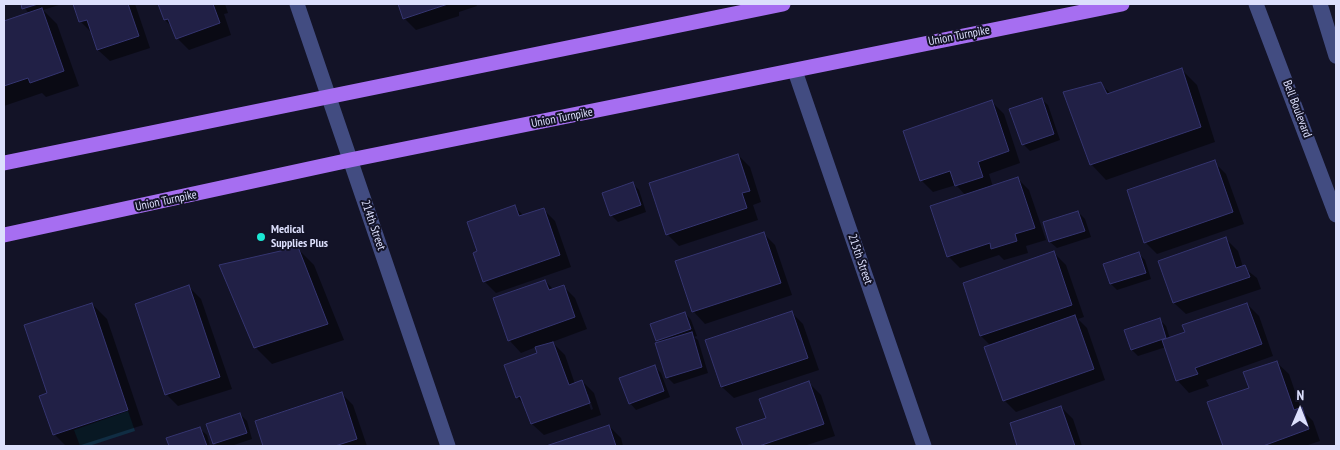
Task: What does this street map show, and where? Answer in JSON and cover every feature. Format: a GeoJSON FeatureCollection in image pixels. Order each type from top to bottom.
{"type":"FeatureCollection","features":[{"type":"Feature","properties":{"kind":"main road"},"geometry":{"type":"LineString","coordinates":[[4,163],[776,4]]}},
{"type":"Feature","properties":{"kind":"main road","name":"Union Turnpike"},"geometry":{"type":"LineString","coordinates":[[4,235],[350,160],[1122,4]]}},
{"type":"Feature","properties":{"kind":"street","name":"214th Street"},"geometry":{"type":"LineString","coordinates":[[297,4],[448,446]]}},
{"type":"Feature","properties":{"kind":"street","name":"Bell Boulevard"},"geometry":{"type":"LineString","coordinates":[[1256,4],[1336,215]]}},
{"type":"Feature","properties":{"kind":"street"},"geometry":{"type":"LineString","coordinates":[[1320,4],[1336,56]]}},
{"type":"Feature","properties":{"kind":"street","name":"215th Street"},"geometry":{"type":"LineString","coordinates":[[795,71],[924,446]]}},
{"type":"Feature","properties":{"kind":"water"},"geometry":{"type":"Polygon","coordinates":[[[128,411],[135,431],[89,446],[80,446],[74,430],[128,411]]]}},
{"type":"Feature","properties":{"kind":"building"},"geometry":{"type":"Polygon","coordinates":[[[21,4],[38,4],[22,9],[21,4]]]}},
{"type":"Feature","properties":{"kind":"building"},"geometry":{"type":"Polygon","coordinates":[[[73,4],[128,4],[139,36],[97,50],[87,20],[79,22],[73,4]]]}},
{"type":"Feature","properties":{"kind":"building"},"geometry":{"type":"Polygon","coordinates":[[[158,4],[213,4],[220,23],[176,39],[168,19],[164,20],[158,4]]]}},
{"type":"Feature","properties":{"kind":"building"},"geometry":{"type":"Polygon","coordinates":[[[398,4],[448,4],[403,19],[398,4]]]}},
{"type":"Feature","properties":{"kind":"building"},"geometry":{"type":"Polygon","coordinates":[[[42,8],[64,71],[30,83],[28,78],[4,86],[4,21],[42,8]]]}},
{"type":"Feature","properties":{"kind":"building"},"geometry":{"type":"Polygon","coordinates":[[[1182,68],[1201,127],[1090,165],[1063,92],[1101,82],[1107,94],[1182,68]]]}},
{"type":"Feature","properties":{"kind":"building"},"geometry":{"type":"Polygon","coordinates":[[[1042,98],[1054,134],[1022,145],[1009,109],[1042,98]]]}},
{"type":"Feature","properties":{"kind":"building"},"geometry":{"type":"Polygon","coordinates":[[[992,100],[1009,151],[978,162],[983,177],[955,186],[950,171],[920,181],[903,131],[992,100]]]}},
{"type":"Feature","properties":{"kind":"building"},"geometry":{"type":"Polygon","coordinates":[[[738,154],[750,191],[742,193],[747,208],[666,235],[649,183],[738,154]]]}},
{"type":"Feature","properties":{"kind":"building"},"geometry":{"type":"Polygon","coordinates":[[[1215,160],[1233,212],[1144,243],[1127,190],[1215,160]]]}},
{"type":"Feature","properties":{"kind":"building"},"geometry":{"type":"Polygon","coordinates":[[[1018,177],[1035,228],[1015,234],[1017,241],[991,249],[990,243],[947,257],[930,206],[1018,177]]]}},
{"type":"Feature","properties":{"kind":"building"},"geometry":{"type":"Polygon","coordinates":[[[633,182],[641,205],[610,216],[602,193],[633,182]]]}},
{"type":"Feature","properties":{"kind":"building"},"geometry":{"type":"Polygon","coordinates":[[[515,205],[519,216],[544,208],[560,255],[483,282],[473,253],[477,251],[467,222],[515,205]]]}},
{"type":"Feature","properties":{"kind":"building"},"geometry":{"type":"Polygon","coordinates":[[[1078,211],[1085,231],[1049,242],[1043,222],[1078,211]]]}},
{"type":"Feature","properties":{"kind":"building"},"geometry":{"type":"Polygon","coordinates":[[[764,232],[781,283],[692,312],[675,261],[764,232]]]}},
{"type":"Feature","properties":{"kind":"building"},"geometry":{"type":"Polygon","coordinates":[[[1226,237],[1236,268],[1245,265],[1250,277],[1173,303],[1158,261],[1226,237]]]}},
{"type":"Feature","properties":{"kind":"building"},"geometry":{"type":"Polygon","coordinates":[[[298,247],[328,324],[254,348],[219,265],[298,247]]]}},
{"type":"Feature","properties":{"kind":"building"},"geometry":{"type":"Polygon","coordinates":[[[1054,251],[1072,305],[980,336],[963,283],[1054,251]]]}},
{"type":"Feature","properties":{"kind":"building"},"geometry":{"type":"Polygon","coordinates":[[[1139,252],[1146,273],[1110,284],[1103,264],[1139,252]]]}},
{"type":"Feature","properties":{"kind":"building"},"geometry":{"type":"Polygon","coordinates":[[[545,280],[549,290],[564,285],[575,317],[508,341],[493,298],[545,280]]]}},
{"type":"Feature","properties":{"kind":"building"},"geometry":{"type":"Polygon","coordinates":[[[189,285],[220,377],[165,395],[135,304],[189,285]]]}},
{"type":"Feature","properties":{"kind":"building"},"geometry":{"type":"Polygon","coordinates":[[[92,303],[128,410],[53,435],[39,396],[47,393],[24,325],[92,303]]]}},
{"type":"Feature","properties":{"kind":"building"},"geometry":{"type":"Polygon","coordinates":[[[1247,303],[1262,344],[1195,368],[1198,374],[1176,381],[1162,340],[1185,332],[1182,325],[1247,303]]]}},
{"type":"Feature","properties":{"kind":"building"},"geometry":{"type":"Polygon","coordinates":[[[792,311],[808,358],[721,387],[705,340],[792,311]]]}},
{"type":"Feature","properties":{"kind":"building"},"geometry":{"type":"Polygon","coordinates":[[[685,312],[691,329],[656,341],[650,324],[685,312]]]}},
{"type":"Feature","properties":{"kind":"building"},"geometry":{"type":"Polygon","coordinates":[[[1075,315],[1094,369],[1003,401],[984,347],[1075,315]]]}},
{"type":"Feature","properties":{"kind":"building"},"geometry":{"type":"Polygon","coordinates":[[[1160,318],[1166,338],[1131,350],[1124,330],[1160,318]]]}},
{"type":"Feature","properties":{"kind":"building"},"geometry":{"type":"Polygon","coordinates":[[[692,332],[702,367],[666,378],[655,343],[692,332]]]}},
{"type":"Feature","properties":{"kind":"building"},"geometry":{"type":"Polygon","coordinates":[[[553,342],[569,385],[582,380],[590,403],[531,424],[520,396],[516,398],[504,365],[537,353],[535,347],[553,342]]]}},
{"type":"Feature","properties":{"kind":"building"},"geometry":{"type":"Polygon","coordinates":[[[1277,361],[1294,410],[1302,407],[1309,429],[1263,446],[1223,446],[1207,402],[1249,388],[1243,372],[1277,361]]]}},
{"type":"Feature","properties":{"kind":"building"},"geometry":{"type":"Polygon","coordinates":[[[655,365],[664,391],[629,404],[619,378],[655,365]]]}},
{"type":"Feature","properties":{"kind":"building"},"geometry":{"type":"Polygon","coordinates":[[[809,381],[824,424],[759,446],[743,446],[736,428],[766,418],[759,399],[809,381]]]}},
{"type":"Feature","properties":{"kind":"building"},"geometry":{"type":"Polygon","coordinates":[[[342,392],[357,439],[335,446],[263,446],[255,421],[342,392]]]}},
{"type":"Feature","properties":{"kind":"building"},"geometry":{"type":"Polygon","coordinates":[[[1061,406],[1075,446],[1017,446],[1010,423],[1061,406]]]}},
{"type":"Feature","properties":{"kind":"building"},"geometry":{"type":"Polygon","coordinates":[[[240,413],[247,433],[213,444],[206,424],[240,413]]]}},
{"type":"Feature","properties":{"kind":"building"},"geometry":{"type":"Polygon","coordinates":[[[609,425],[616,446],[546,446],[609,425]]]}},
{"type":"Feature","properties":{"kind":"building"},"geometry":{"type":"Polygon","coordinates":[[[200,427],[207,446],[169,446],[166,438],[200,427]]]}},
{"type":"Feature","properties":{"kind":"place","name":"Medical Supplies Plus"},"geometry":{"type":"Point","coordinates":[261,237]}}]}
